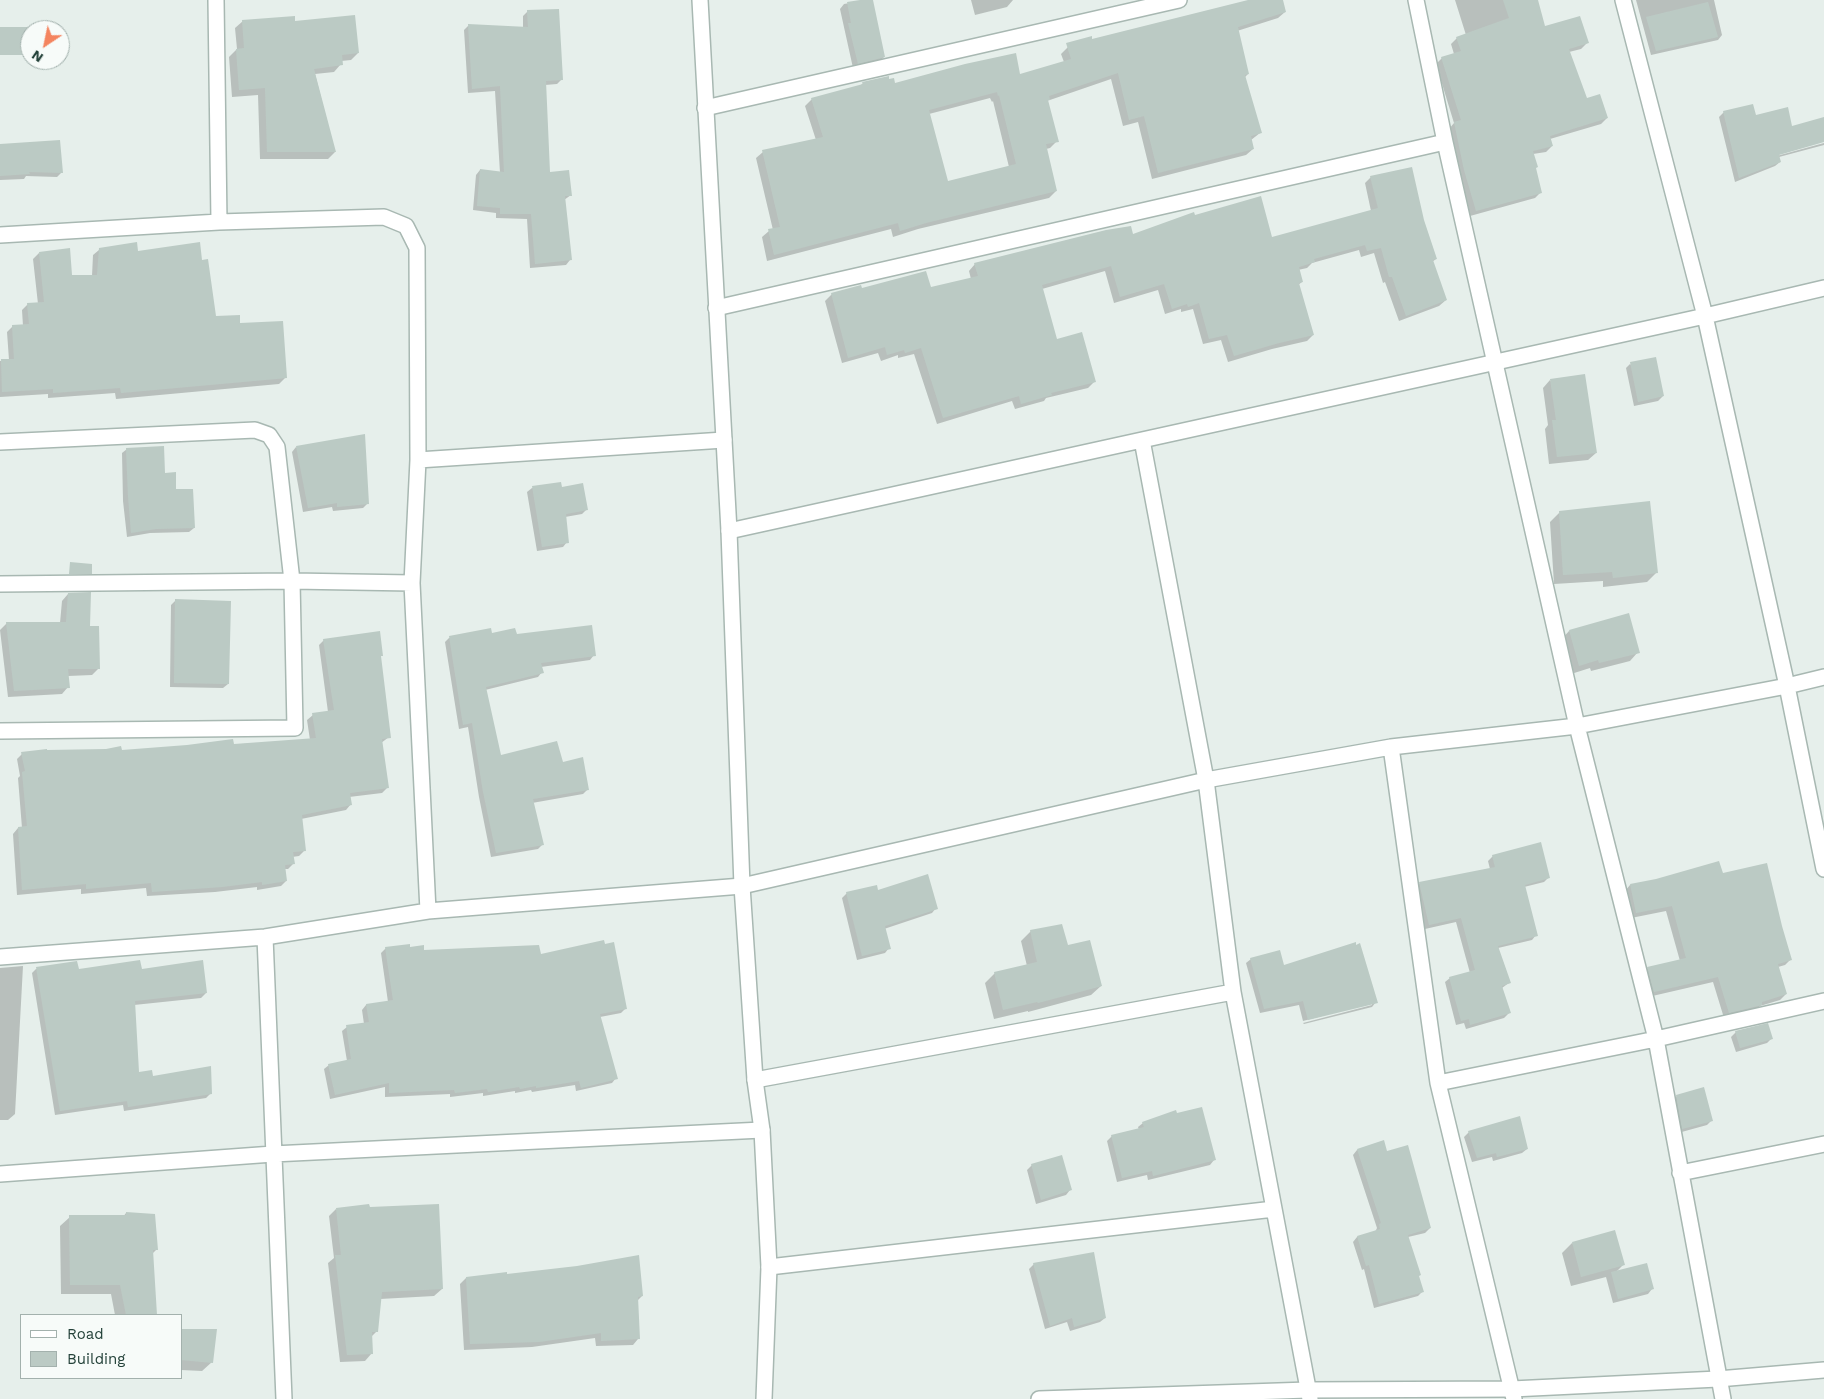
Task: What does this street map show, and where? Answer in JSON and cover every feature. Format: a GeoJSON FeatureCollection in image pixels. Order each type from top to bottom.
{"type":"FeatureCollection","features":[{"type":"Feature","properties":{"kind":"street"},"geometry":{"type":"LineString","coordinates":[[216,0],[219,222]]}},
{"type":"Feature","properties":{"kind":"street"},"geometry":{"type":"LineString","coordinates":[[700,0],[729,531],[742,886],[755,1080],[762,1130],[769,1267],[764,1399]]}},
{"type":"Feature","properties":{"kind":"street"},"geometry":{"type":"LineString","coordinates":[[706,108],[1179,0]]}},
{"type":"Feature","properties":{"kind":"street"},"geometry":{"type":"LineString","coordinates":[[1416,0],[1445,142],[1577,726],[1656,1039],[1723,1399]]}},
{"type":"Feature","properties":{"kind":"street"},"geometry":{"type":"LineString","coordinates":[[1623,0],[1704,316],[1787,686],[1824,869]]}},
{"type":"Feature","properties":{"kind":"street"},"geometry":{"type":"LineString","coordinates":[[716,308],[1445,142]]}},
{"type":"Feature","properties":{"kind":"street"},"geometry":{"type":"LineString","coordinates":[[0,235],[219,222],[384,217],[406,226],[417,248],[418,460],[412,582],[428,911]]}},
{"type":"Feature","properties":{"kind":"street"},"geometry":{"type":"LineString","coordinates":[[729,531],[1824,288]]}},
{"type":"Feature","properties":{"kind":"street"},"geometry":{"type":"LineString","coordinates":[[0,442],[254,430],[269,435],[277,447],[292,581],[295,728],[0,731]]}},
{"type":"Feature","properties":{"kind":"street"},"geometry":{"type":"LineString","coordinates":[[418,460],[724,440]]}},
{"type":"Feature","properties":{"kind":"street"},"geometry":{"type":"LineString","coordinates":[[1142,440],[1206,780],[1233,992],[1309,1394]]}},
{"type":"Feature","properties":{"kind":"street"},"geometry":{"type":"LineString","coordinates":[[0,584],[292,581],[412,582]]}},
{"type":"Feature","properties":{"kind":"street"},"geometry":{"type":"LineString","coordinates":[[0,957],[265,937],[428,911],[742,886],[1206,780],[1391,747],[1577,726],[1787,686],[1824,677]]}},
{"type":"Feature","properties":{"kind":"street"},"geometry":{"type":"LineString","coordinates":[[1391,747],[1438,1083],[1513,1394]]}},
{"type":"Feature","properties":{"kind":"street"},"geometry":{"type":"LineString","coordinates":[[265,937],[284,1399]]}},
{"type":"Feature","properties":{"kind":"street"},"geometry":{"type":"LineString","coordinates":[[755,1080],[1233,992]]}},
{"type":"Feature","properties":{"kind":"street"},"geometry":{"type":"LineString","coordinates":[[1438,1083],[1656,1039],[1824,1001]]}},
{"type":"Feature","properties":{"kind":"street"},"geometry":{"type":"LineString","coordinates":[[0,1174],[273,1154],[762,1130]]}},
{"type":"Feature","properties":{"kind":"street"},"geometry":{"type":"LineString","coordinates":[[1680,1172],[1824,1144]]}},
{"type":"Feature","properties":{"kind":"street"},"geometry":{"type":"LineString","coordinates":[[769,1267],[1274,1209]]}},
{"type":"Feature","properties":{"kind":"street"},"geometry":{"type":"LineString","coordinates":[[1039,1399],[1309,1394],[1513,1394],[1824,1370]]}},
{"type":"Feature","properties":{"kind":"building"},"geometry":{"type":"Polygon","coordinates":[[[873,0],[885,57],[858,64],[848,23],[851,23],[847,2],[873,0]]]}},
{"type":"Feature","properties":{"kind":"building"},"geometry":{"type":"Polygon","coordinates":[[[1248,0],[1283,0],[1286,12],[1238,27],[1249,74],[1245,75],[1262,133],[1251,136],[1254,149],[1158,173],[1144,116],[1129,120],[1118,73],[1049,96],[1050,100],[1048,100],[1059,142],[1046,144],[1057,191],[900,231],[898,223],[774,255],[768,229],[780,227],[762,150],[823,137],[811,98],[863,84],[862,82],[889,76],[889,79],[894,78],[895,83],[965,64],[1016,53],[1020,74],[1071,59],[1066,43],[1092,36],[1092,39],[1248,0]],[[997,92],[929,110],[948,181],[1016,164],[997,92]]]}},
{"type":"Feature","properties":{"kind":"building"},"geometry":{"type":"Polygon","coordinates":[[[1503,0],[1538,0],[1545,26],[1580,16],[1589,43],[1569,49],[1587,98],[1600,94],[1608,118],[1550,136],[1553,146],[1533,151],[1538,167],[1536,168],[1542,193],[1476,211],[1464,170],[1454,122],[1461,120],[1441,57],[1461,51],[1456,37],[1509,18],[1503,0]]]}},
{"type":"Feature","properties":{"kind":"building"},"geometry":{"type":"Polygon","coordinates":[[[1708,2],[1718,37],[1656,51],[1646,17],[1708,2]]]}},
{"type":"Feature","properties":{"kind":"building"},"geometry":{"type":"Polygon","coordinates":[[[559,9],[563,80],[546,81],[550,172],[569,170],[572,196],[565,196],[572,260],[535,264],[531,214],[500,214],[500,208],[477,206],[480,169],[504,172],[500,86],[472,89],[468,24],[528,27],[527,10],[559,9]]]}},
{"type":"Feature","properties":{"kind":"building"},"geometry":{"type":"Polygon","coordinates":[[[355,15],[359,53],[342,55],[343,65],[314,69],[336,152],[267,152],[265,88],[239,90],[236,49],[244,48],[242,20],[295,16],[295,21],[355,15]]]}},
{"type":"Feature","properties":{"kind":"building"},"geometry":{"type":"Polygon","coordinates":[[[0,27],[20,27],[20,55],[0,55],[0,27]]]}},
{"type":"Feature","properties":{"kind":"building"},"geometry":{"type":"Polygon","coordinates":[[[1753,104],[1756,115],[1788,107],[1792,126],[1824,117],[1824,142],[1779,155],[1781,162],[1739,178],[1723,111],[1753,104]]]}},
{"type":"Feature","properties":{"kind":"building"},"geometry":{"type":"Polygon","coordinates":[[[60,140],[63,173],[29,172],[30,174],[0,176],[0,144],[60,140]]]}},
{"type":"Feature","properties":{"kind":"building"},"geometry":{"type":"Polygon","coordinates":[[[1412,167],[1424,220],[1437,259],[1433,260],[1447,300],[1406,316],[1392,277],[1389,277],[1381,248],[1367,251],[1365,245],[1314,259],[1315,262],[1299,267],[1303,282],[1299,283],[1314,335],[1234,356],[1227,335],[1209,339],[1199,303],[1188,307],[1187,304],[1172,309],[1164,284],[1120,297],[1111,266],[1042,285],[1057,339],[1082,332],[1096,382],[1051,393],[1052,395],[1021,404],[1019,396],[943,418],[921,348],[905,353],[904,350],[887,355],[885,347],[848,358],[831,293],[861,285],[862,288],[926,271],[931,287],[978,276],[974,263],[1106,230],[1131,226],[1133,234],[1194,212],[1195,215],[1261,196],[1272,237],[1378,208],[1370,176],[1412,167]]]}},
{"type":"Feature","properties":{"kind":"building"},"geometry":{"type":"Polygon","coordinates":[[[137,242],[138,251],[200,242],[202,260],[208,259],[216,316],[240,315],[240,323],[283,321],[287,378],[121,393],[120,388],[53,393],[53,389],[2,392],[1,359],[14,359],[12,325],[29,324],[27,303],[44,302],[39,252],[70,248],[72,275],[97,275],[99,248],[137,242]]]}},
{"type":"Feature","properties":{"kind":"building"},"geometry":{"type":"Polygon","coordinates":[[[1656,357],[1664,396],[1638,402],[1630,362],[1656,357]]]}},
{"type":"Feature","properties":{"kind":"building"},"geometry":{"type":"Polygon","coordinates":[[[1585,374],[1597,453],[1557,457],[1552,420],[1556,420],[1550,379],[1585,374]]]}},
{"type":"Feature","properties":{"kind":"building"},"geometry":{"type":"Polygon","coordinates":[[[365,434],[369,504],[337,507],[337,503],[308,508],[296,446],[365,434]]]}},
{"type":"Feature","properties":{"kind":"building"},"geometry":{"type":"Polygon","coordinates":[[[164,446],[165,473],[176,472],[176,489],[193,489],[195,528],[156,529],[131,533],[126,448],[164,446]]]}},
{"type":"Feature","properties":{"kind":"building"},"geometry":{"type":"Polygon","coordinates":[[[561,482],[562,487],[583,483],[588,510],[566,514],[569,543],[542,547],[532,486],[561,482]]]}},
{"type":"Feature","properties":{"kind":"building"},"geometry":{"type":"Polygon","coordinates":[[[1650,501],[1658,573],[1613,578],[1612,572],[1563,575],[1559,511],[1650,501]]]}},
{"type":"Feature","properties":{"kind":"building"},"geometry":{"type":"Polygon","coordinates":[[[70,562],[92,564],[92,574],[69,574],[70,562]]]}},
{"type":"Feature","properties":{"kind":"building"},"geometry":{"type":"Polygon","coordinates":[[[91,592],[90,626],[99,626],[100,669],[68,669],[70,688],[14,691],[6,622],[66,622],[68,593],[91,592]]]}},
{"type":"Feature","properties":{"kind":"building"},"geometry":{"type":"Polygon","coordinates":[[[175,599],[231,601],[229,684],[174,683],[175,599]]]}},
{"type":"Feature","properties":{"kind":"building"},"geometry":{"type":"Polygon","coordinates":[[[1629,613],[1640,653],[1599,663],[1598,660],[1579,666],[1569,630],[1629,613]]]}},
{"type":"Feature","properties":{"kind":"building"},"geometry":{"type":"Polygon","coordinates":[[[592,625],[596,656],[541,663],[544,673],[486,687],[501,755],[557,741],[563,762],[583,757],[589,790],[533,799],[544,845],[496,853],[483,792],[472,723],[463,725],[449,636],[491,628],[492,633],[515,628],[517,634],[592,625]]]}},
{"type":"Feature","properties":{"kind":"building"},"geometry":{"type":"Polygon","coordinates":[[[380,631],[383,656],[381,656],[391,738],[382,739],[389,788],[350,793],[352,805],[302,815],[306,851],[293,852],[295,864],[285,865],[287,881],[262,885],[262,882],[152,892],[151,883],[86,889],[86,884],[22,890],[18,827],[27,826],[22,772],[25,771],[21,752],[47,749],[106,749],[121,746],[122,750],[233,739],[234,744],[316,738],[312,713],[334,710],[323,639],[380,631]]]}},
{"type":"Feature","properties":{"kind":"building"},"geometry":{"type":"Polygon","coordinates":[[[1541,842],[1550,878],[1525,885],[1538,936],[1498,946],[1511,983],[1502,986],[1511,1013],[1470,1025],[1469,1019],[1461,1021],[1449,977],[1475,970],[1461,918],[1429,925],[1419,882],[1495,867],[1492,855],[1541,842]]]}},
{"type":"Feature","properties":{"kind":"building"},"geometry":{"type":"Polygon","coordinates":[[[1719,861],[1723,873],[1767,863],[1792,960],[1778,964],[1787,994],[1762,1002],[1762,1005],[1729,1013],[1718,977],[1654,992],[1647,967],[1686,958],[1672,906],[1636,913],[1630,884],[1656,879],[1719,861]]]}},
{"type":"Feature","properties":{"kind":"building"},"geometry":{"type":"Polygon","coordinates":[[[928,874],[938,909],[885,926],[891,949],[862,956],[846,892],[877,885],[878,890],[928,874]]]}},
{"type":"Feature","properties":{"kind":"building"},"geometry":{"type":"Polygon","coordinates":[[[1062,924],[1068,945],[1090,940],[1102,986],[1003,1010],[994,972],[1037,962],[1030,930],[1062,924]]]}},
{"type":"Feature","properties":{"kind":"building"},"geometry":{"type":"Polygon","coordinates":[[[604,940],[605,944],[614,942],[627,1009],[600,1014],[618,1079],[581,1088],[579,1081],[536,1088],[536,1086],[520,1089],[519,1087],[488,1092],[487,1089],[455,1093],[454,1090],[389,1093],[389,1083],[335,1095],[328,1064],[351,1059],[346,1025],[369,1022],[366,1004],[393,1000],[385,947],[410,944],[410,947],[424,945],[424,950],[539,945],[541,954],[604,940]]]}},
{"type":"Feature","properties":{"kind":"building"},"geometry":{"type":"Polygon","coordinates":[[[1356,942],[1356,945],[1360,943],[1378,1003],[1308,1020],[1303,1001],[1264,1009],[1250,958],[1280,950],[1284,965],[1356,942]]]}},
{"type":"Feature","properties":{"kind":"building"},"geometry":{"type":"Polygon","coordinates":[[[140,960],[142,969],[203,960],[207,993],[135,1001],[139,1072],[152,1070],[153,1076],[211,1066],[212,1094],[128,1107],[127,1101],[60,1111],[36,967],[77,961],[79,969],[140,960]]]}},
{"type":"Feature","properties":{"kind":"building"},"geometry":{"type":"Polygon","coordinates":[[[1768,1023],[1773,1039],[1740,1048],[1735,1031],[1768,1023]]]}},
{"type":"Feature","properties":{"kind":"building"},"geometry":{"type":"Polygon","coordinates":[[[1704,1087],[1713,1121],[1682,1129],[1676,1095],[1704,1087]]]}},
{"type":"Feature","properties":{"kind":"building"},"geometry":{"type":"Polygon","coordinates":[[[1202,1107],[1216,1160],[1153,1176],[1152,1171],[1122,1178],[1111,1135],[1144,1127],[1142,1122],[1176,1110],[1177,1113],[1202,1107]]]}},
{"type":"Feature","properties":{"kind":"building"},"geometry":{"type":"Polygon","coordinates":[[[1520,1116],[1528,1149],[1497,1157],[1496,1153],[1477,1158],[1468,1131],[1520,1116]]]}},
{"type":"Feature","properties":{"kind":"building"},"geometry":{"type":"Polygon","coordinates":[[[1384,1140],[1387,1151],[1408,1145],[1431,1228],[1408,1235],[1421,1275],[1419,1276],[1424,1292],[1379,1304],[1369,1265],[1366,1266],[1357,1236],[1380,1229],[1379,1224],[1381,1223],[1357,1149],[1384,1140]]]}},
{"type":"Feature","properties":{"kind":"building"},"geometry":{"type":"Polygon","coordinates":[[[1062,1155],[1072,1190],[1041,1200],[1031,1164],[1062,1155]]]}},
{"type":"Feature","properties":{"kind":"building"},"geometry":{"type":"Polygon","coordinates":[[[369,1204],[370,1207],[439,1204],[443,1289],[382,1292],[378,1332],[372,1332],[373,1354],[347,1355],[335,1255],[341,1255],[336,1208],[369,1204]]]}},
{"type":"Feature","properties":{"kind":"building"},"geometry":{"type":"Polygon","coordinates":[[[126,1212],[155,1214],[158,1250],[153,1250],[157,1314],[126,1314],[120,1285],[70,1285],[69,1215],[126,1215],[126,1212]]]}},
{"type":"Feature","properties":{"kind":"building"},"geometry":{"type":"Polygon","coordinates":[[[1615,1230],[1625,1265],[1581,1277],[1572,1242],[1615,1230]]]}},
{"type":"Feature","properties":{"kind":"building"},"geometry":{"type":"Polygon","coordinates":[[[1094,1252],[1106,1318],[1074,1327],[1072,1318],[1050,1326],[1033,1263],[1094,1252]]]}},
{"type":"Feature","properties":{"kind":"building"},"geometry":{"type":"Polygon","coordinates":[[[639,1255],[643,1296],[638,1297],[640,1339],[601,1341],[601,1333],[539,1342],[470,1344],[466,1277],[577,1266],[639,1255]]]}},
{"type":"Feature","properties":{"kind":"building"},"geometry":{"type":"Polygon","coordinates":[[[1647,1263],[1654,1289],[1618,1299],[1611,1272],[1647,1263]]]}},
{"type":"Feature","properties":{"kind":"building"},"geometry":{"type":"Polygon","coordinates":[[[182,1329],[217,1329],[213,1363],[182,1360],[182,1329]]]}}]}
